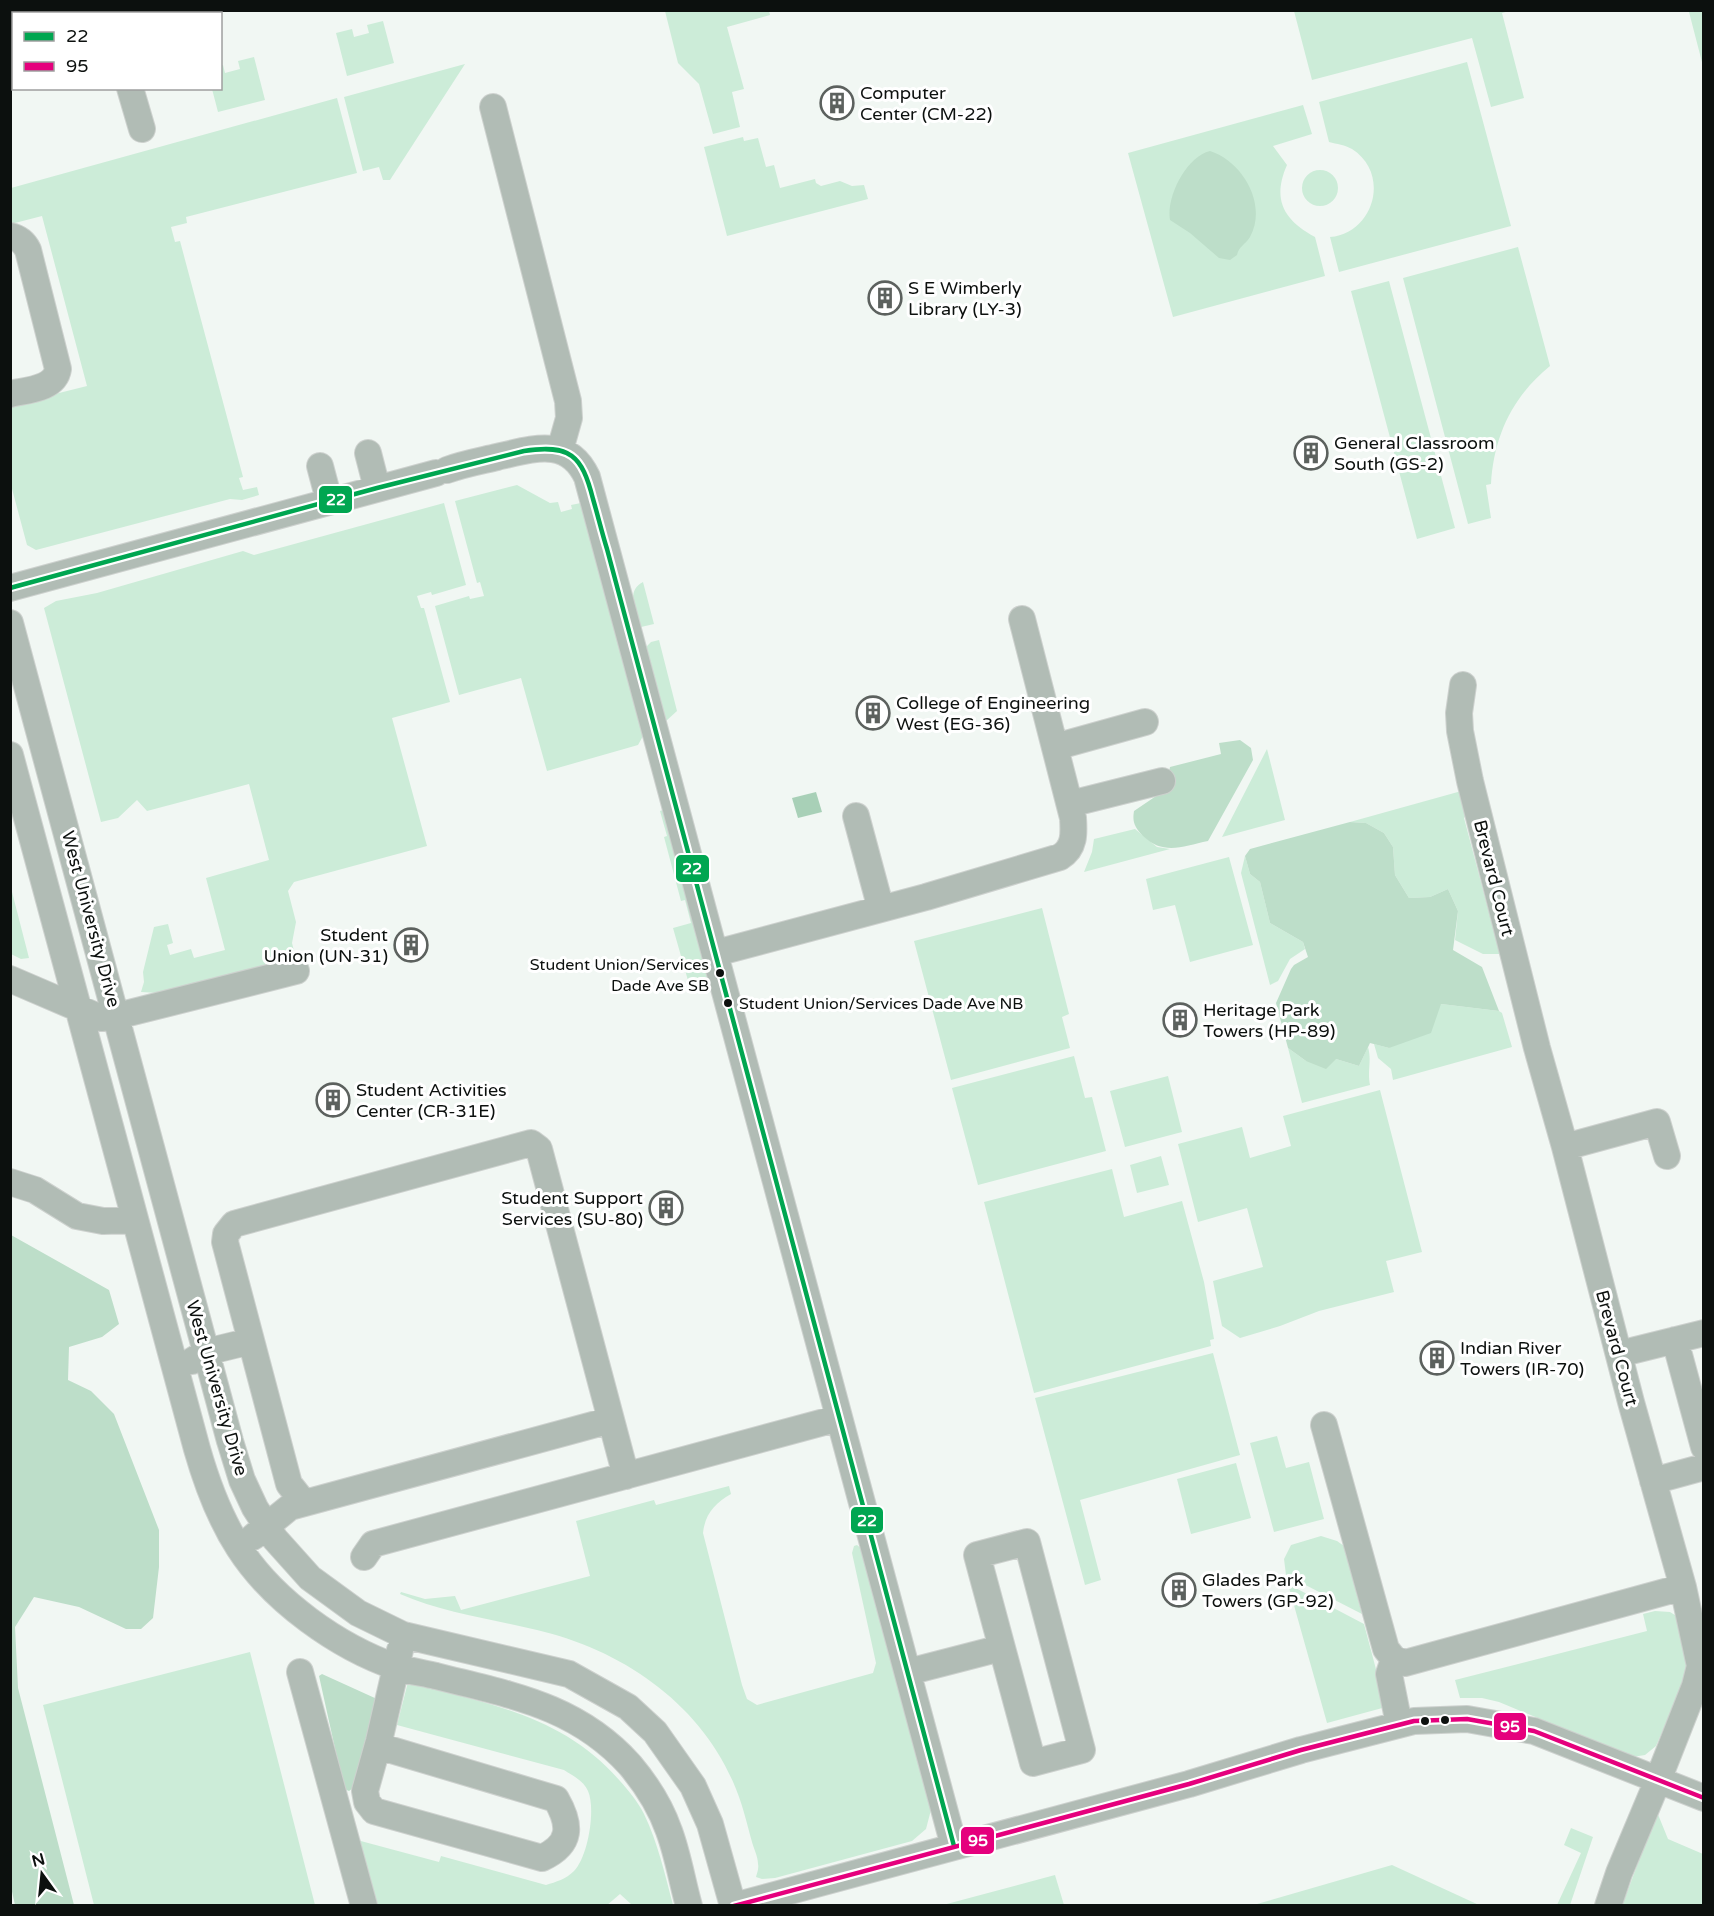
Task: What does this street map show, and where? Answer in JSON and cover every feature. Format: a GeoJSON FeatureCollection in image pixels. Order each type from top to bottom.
{"type":"FeatureCollection","features":[{"type":"Feature","properties":{"kind":"street"},"geometry":{"type":"LineString","coordinates":[[131,90],[142,129]]}},
{"type":"Feature","properties":{"kind":"street"},"geometry":{"type":"LineString","coordinates":[[493,107],[568,401],[569,418],[560,450]]}},
{"type":"Feature","properties":{"kind":"street"},"geometry":{"type":"LineString","coordinates":[[10,236],[20,239],[28,250],[58,369],[57,376],[48,384],[10,394]]}},
{"type":"Feature","properties":{"kind":"street"},"geometry":{"type":"LineString","coordinates":[[10,588],[329,500],[524,451],[543,448],[560,450],[573,456],[581,465],[588,481],[716,953],[954,1846]]}},
{"type":"Feature","properties":{"kind":"street"},"geometry":{"type":"LineString","coordinates":[[368,453],[377,488]]}},
{"type":"Feature","properties":{"kind":"street"},"geometry":{"type":"LineString","coordinates":[[320,466],[329,500]]}},
{"type":"Feature","properties":{"kind":"street"},"geometry":{"type":"LineString","coordinates":[[716,953],[881,909],[1068,853],[1074,830],[1070,804],[1022,619]]}},
{"type":"Feature","properties":{"kind":"street","name":"West University Drive"},"geometry":{"type":"LineString","coordinates":[[10,623],[242,1480],[266,1526],[310,1578],[358,1613],[403,1635],[569,1674],[628,1707],[655,1732],[693,1786],[710,1824],[733,1905]]}},
{"type":"Feature","properties":{"kind":"street","name":"Brevard Court"},"geometry":{"type":"LineString","coordinates":[[1463,685],[1459,712],[1460,731],[1470,781],[1537,1048],[1683,1587],[1700,1666],[1695,1686],[1659,1780],[1619,1873],[1608,1905]]}},
{"type":"Feature","properties":{"kind":"street"},"geometry":{"type":"LineString","coordinates":[[1056,747],[1145,722]]}},
{"type":"Feature","properties":{"kind":"street","name":"West University Drive"},"geometry":{"type":"LineString","coordinates":[[10,755],[208,1486],[239,1549],[260,1575],[286,1601],[341,1642],[396,1667],[526,1699],[569,1716],[606,1742],[630,1766],[652,1796],[669,1831],[689,1905]]}},
{"type":"Feature","properties":{"kind":"street"},"geometry":{"type":"LineString","coordinates":[[1070,804],[1162,781]]}},
{"type":"Feature","properties":{"kind":"street"},"geometry":{"type":"LineString","coordinates":[[856,816],[881,909]]}},
{"type":"Feature","properties":{"kind":"street"},"geometry":{"type":"LineString","coordinates":[[10,979],[101,1018],[117,1016],[296,971]]}},
{"type":"Feature","properties":{"kind":"street"},"geometry":{"type":"LineString","coordinates":[[1565,1147],[1657,1122],[1667,1156]]}},
{"type":"Feature","properties":{"kind":"street"},"geometry":{"type":"LineString","coordinates":[[304,1503],[289,1484],[225,1242],[226,1234],[234,1224],[531,1143],[539,1149],[626,1476]]}},
{"type":"Feature","properties":{"kind":"street"},"geometry":{"type":"LineString","coordinates":[[126,1186],[159,1177]]}},
{"type":"Feature","properties":{"kind":"street"},"geometry":{"type":"LineString","coordinates":[[10,1182],[34,1190],[76,1216],[103,1221],[135,1220]]}},
{"type":"Feature","properties":{"kind":"street"},"geometry":{"type":"LineString","coordinates":[[1619,1354],[1704,1333]]}},
{"type":"Feature","properties":{"kind":"street"},"geometry":{"type":"LineString","coordinates":[[1675,1340],[1704,1447]]}},
{"type":"Feature","properties":{"kind":"street"},"geometry":{"type":"LineString","coordinates":[[182,1394],[189,1365],[196,1358],[206,1352],[251,1341]]}},
{"type":"Feature","properties":{"kind":"street"},"geometry":{"type":"LineString","coordinates":[[364,1557],[373,1544],[839,1418]]}},
{"type":"Feature","properties":{"kind":"street"},"geometry":{"type":"LineString","coordinates":[[239,1549],[290,1507],[611,1420]]}},
{"type":"Feature","properties":{"kind":"street"},"geometry":{"type":"LineString","coordinates":[[1324,1425],[1386,1649],[1394,1659],[1405,1663],[1683,1587]]}},
{"type":"Feature","properties":{"kind":"street"},"geometry":{"type":"LineString","coordinates":[[1653,1481],[1704,1467]]}},
{"type":"Feature","properties":{"kind":"street"},"geometry":{"type":"LineString","coordinates":[[1027,1542],[1082,1750],[1033,1763],[1001,1648],[977,1555],[1027,1542]]}},
{"type":"Feature","properties":{"kind":"street"},"geometry":{"type":"LineString","coordinates":[[378,1746],[556,1799],[565,1814],[567,1833],[556,1851],[542,1858],[374,1811],[367,1802],[365,1791],[378,1746],[403,1635]]}},
{"type":"Feature","properties":{"kind":"street"},"geometry":{"type":"LineString","coordinates":[[908,1672],[1001,1648]]}},
{"type":"Feature","properties":{"kind":"street"},"geometry":{"type":"LineString","coordinates":[[1394,1659],[1389,1674],[1399,1724]]}},
{"type":"Feature","properties":{"kind":"street"},"geometry":{"type":"LineString","coordinates":[[300,1672],[364,1905]]}},
{"type":"Feature","properties":{"kind":"street"},"geometry":{"type":"LineString","coordinates":[[733,1905],[1189,1784],[1399,1724],[1442,1719],[1467,1719],[1534,1731],[1704,1798]]}},
{"type":"Feature","properties":{"kind":"street"},"geometry":{"type":"LineString","coordinates":[[342,1825],[367,1802]]}},
{"type":"Feature","properties":{"kind":"shaded area"},"geometry":{"type":"Polygon","coordinates":[[[665,11],[769,11],[770,15],[727,27],[744,89],[732,92],[740,127],[713,134],[699,84],[678,63],[665,11]]]}},
{"type":"Feature","properties":{"kind":"shaded area"},"geometry":{"type":"Polygon","coordinates":[[[1294,11],[1509,11],[1502,13],[1524,98],[1491,107],[1472,38],[1312,80],[1294,11]]]}},
{"type":"Feature","properties":{"kind":"shaded area"},"geometry":{"type":"Polygon","coordinates":[[[1703,11],[1703,66],[1689,12],[1703,11]]]}},
{"type":"Feature","properties":{"kind":"shaded area"},"geometry":{"type":"Polygon","coordinates":[[[383,21],[394,63],[347,76],[336,33],[352,29],[354,37],[369,33],[367,25],[383,21]]]}},
{"type":"Feature","properties":{"kind":"shaded area"},"geometry":{"type":"Polygon","coordinates":[[[254,57],[265,100],[218,112],[212,90],[222,90],[222,66],[225,73],[240,69],[238,61],[254,57]]]}},
{"type":"Feature","properties":{"kind":"shaded area"},"geometry":{"type":"Polygon","coordinates":[[[1467,62],[1511,226],[1339,272],[1330,237],[1345,233],[1367,214],[1374,187],[1371,173],[1364,160],[1352,149],[1329,142],[1319,102],[1467,62]]]}},
{"type":"Feature","properties":{"kind":"shaded area"},"geometry":{"type":"Polygon","coordinates":[[[465,64],[390,180],[383,180],[379,167],[363,171],[344,97],[465,64]]]}},
{"type":"Feature","properties":{"kind":"shaded area"},"geometry":{"type":"Polygon","coordinates":[[[337,98],[357,173],[186,217],[187,223],[171,227],[175,242],[180,241],[243,477],[239,478],[243,490],[257,487],[259,495],[242,500],[230,499],[36,550],[27,545],[11,485],[11,405],[87,386],[42,216],[11,224],[11,188],[337,98]]]}},
{"type":"Feature","properties":{"kind":"shaded area"},"geometry":{"type":"Polygon","coordinates":[[[1303,105],[1312,134],[1273,146],[1287,165],[1281,188],[1283,207],[1295,223],[1315,237],[1325,276],[1173,317],[1128,153],[1303,105]]]}},
{"type":"Feature","properties":{"kind":"shaded area"},"geometry":{"type":"Polygon","coordinates":[[[743,137],[744,141],[758,138],[766,167],[774,165],[780,188],[815,179],[816,183],[821,186],[840,181],[852,186],[864,185],[868,199],[727,236],[704,147],[743,137]]]}},
{"type":"Feature","properties":{"kind":"shaded area"},"geometry":{"type":"Polygon","coordinates":[[[1210,151],[1222,156],[1232,164],[1249,185],[1254,198],[1255,224],[1250,237],[1237,255],[1230,260],[1219,258],[1190,233],[1170,220],[1171,200],[1180,179],[1193,161],[1210,151]]]}},
{"type":"Feature","properties":{"kind":"shaded area"},"geometry":{"type":"Polygon","coordinates":[[[1320,170],[1333,175],[1338,188],[1333,201],[1320,206],[1307,201],[1302,188],[1307,175],[1320,170]]]}},
{"type":"Feature","properties":{"kind":"shaded area"},"geometry":{"type":"Polygon","coordinates":[[[1518,247],[1550,366],[1515,404],[1501,434],[1491,484],[1486,485],[1491,518],[1468,524],[1403,278],[1518,247]]]}},
{"type":"Feature","properties":{"kind":"shaded area"},"geometry":{"type":"Polygon","coordinates":[[[1389,281],[1455,528],[1417,539],[1351,291],[1389,281]]]}},
{"type":"Feature","properties":{"kind":"shaded area"},"geometry":{"type":"Polygon","coordinates":[[[517,485],[550,503],[558,502],[561,512],[572,509],[571,505],[581,503],[643,736],[638,745],[547,771],[521,678],[459,695],[435,606],[469,596],[470,599],[484,596],[480,582],[477,583],[455,501],[517,485]]]}},
{"type":"Feature","properties":{"kind":"shaded area"},"geometry":{"type":"Polygon","coordinates":[[[444,503],[466,585],[432,595],[431,592],[417,596],[421,608],[424,608],[450,702],[392,718],[427,846],[294,882],[288,891],[296,922],[292,943],[294,951],[267,958],[264,968],[158,993],[141,992],[144,982],[143,972],[154,927],[168,924],[173,943],[167,945],[170,955],[191,949],[194,958],[225,950],[206,878],[269,860],[249,784],[147,811],[137,800],[118,818],[101,822],[44,608],[56,601],[97,593],[243,551],[254,555],[444,503]]]}},
{"type":"Feature","properties":{"kind":"shaded area"},"geometry":{"type":"Polygon","coordinates":[[[643,582],[654,624],[641,627],[633,596],[634,591],[643,582]]]}},
{"type":"Feature","properties":{"kind":"shaded area"},"geometry":{"type":"Polygon","coordinates":[[[659,640],[677,711],[666,721],[646,647],[651,642],[659,640]]]}},
{"type":"Feature","properties":{"kind":"shaded area"},"geometry":{"type":"Polygon","coordinates":[[[1240,740],[1251,748],[1253,760],[1208,841],[1166,848],[1158,846],[1143,836],[1135,825],[1134,811],[1165,790],[1170,767],[1221,754],[1219,743],[1240,740]]]}},
{"type":"Feature","properties":{"kind":"shaded area"},"geometry":{"type":"Polygon","coordinates":[[[1267,749],[1285,820],[1222,837],[1267,749]]]}},
{"type":"Feature","properties":{"kind":"shaded area"},"geometry":{"type":"Polygon","coordinates":[[[1465,790],[1470,810],[1464,818],[1500,954],[1483,954],[1455,940],[1458,911],[1448,889],[1430,897],[1409,898],[1395,875],[1393,847],[1384,833],[1366,823],[1350,822],[1465,790]]]}},
{"type":"Feature","properties":{"kind":"shaded area"},"geometry":{"type":"Polygon","coordinates":[[[816,792],[822,812],[798,818],[792,798],[816,792]]]}},
{"type":"Feature","properties":{"kind":"shaded area"},"geometry":{"type":"Polygon","coordinates":[[[663,810],[709,979],[689,984],[673,928],[691,923],[685,900],[681,901],[664,837],[667,836],[660,811],[663,810]]]}},
{"type":"Feature","properties":{"kind":"shaded area"},"geometry":{"type":"Polygon","coordinates":[[[1350,822],[1366,823],[1384,833],[1393,847],[1395,875],[1409,898],[1430,897],[1448,889],[1458,911],[1453,950],[1482,967],[1499,1011],[1441,1004],[1431,1033],[1389,1048],[1370,1043],[1359,1066],[1336,1059],[1326,1069],[1306,1061],[1288,1048],[1276,1003],[1291,969],[1308,957],[1303,942],[1270,923],[1260,882],[1250,874],[1245,856],[1250,849],[1350,822]]]}},
{"type":"Feature","properties":{"kind":"shaded area"},"geometry":{"type":"Polygon","coordinates":[[[1135,829],[1157,847],[1170,849],[1084,872],[1092,852],[1094,839],[1135,829]]]}},
{"type":"Feature","properties":{"kind":"shaded area"},"geometry":{"type":"Polygon","coordinates":[[[1245,856],[1250,874],[1260,882],[1270,923],[1303,942],[1305,949],[1290,959],[1278,981],[1270,985],[1241,873],[1245,856]]]}},
{"type":"Feature","properties":{"kind":"shaded area"},"geometry":{"type":"Polygon","coordinates":[[[1229,857],[1253,945],[1190,962],[1175,905],[1153,910],[1146,879],[1229,857]]]}},
{"type":"Feature","properties":{"kind":"shaded area"},"geometry":{"type":"Polygon","coordinates":[[[11,888],[29,958],[21,959],[11,954],[11,888]]]}},
{"type":"Feature","properties":{"kind":"shaded area"},"geometry":{"type":"Polygon","coordinates":[[[1042,908],[1069,1014],[1062,1017],[1070,1048],[951,1080],[914,941],[1042,908]]]}},
{"type":"Feature","properties":{"kind":"shaded area"},"geometry":{"type":"Polygon","coordinates":[[[1441,1004],[1499,1011],[1502,1013],[1512,1047],[1393,1080],[1391,1069],[1378,1058],[1374,1044],[1389,1048],[1441,1004]]]}},
{"type":"Feature","properties":{"kind":"shaded area"},"geometry":{"type":"Polygon","coordinates":[[[1368,1047],[1370,1085],[1302,1103],[1288,1048],[1306,1061],[1336,1059],[1359,1066],[1368,1047]]]}},
{"type":"Feature","properties":{"kind":"shaded area"},"geometry":{"type":"Polygon","coordinates":[[[1074,1056],[1085,1098],[1092,1097],[1106,1151],[978,1185],[952,1088],[1074,1056]]]}},
{"type":"Feature","properties":{"kind":"shaded area"},"geometry":{"type":"Polygon","coordinates":[[[1168,1076],[1182,1132],[1125,1147],[1110,1091],[1168,1076]]]}},
{"type":"Feature","properties":{"kind":"shaded area"},"geometry":{"type":"Polygon","coordinates":[[[1380,1090],[1422,1252],[1386,1261],[1394,1292],[1319,1311],[1240,1338],[1222,1326],[1213,1281],[1263,1267],[1247,1208],[1198,1222],[1178,1144],[1242,1127],[1250,1158],[1291,1146],[1283,1116],[1380,1090]]]}},
{"type":"Feature","properties":{"kind":"shaded area"},"geometry":{"type":"Polygon","coordinates":[[[1161,1156],[1169,1185],[1137,1193],[1130,1165],[1161,1156]]]}},
{"type":"Feature","properties":{"kind":"shaded area"},"geometry":{"type":"Polygon","coordinates":[[[1112,1169],[1124,1217],[1182,1201],[1204,1282],[1214,1339],[1210,1340],[1211,1346],[1034,1393],[984,1202],[1112,1169]]]}},
{"type":"Feature","properties":{"kind":"shaded area"},"geometry":{"type":"Polygon","coordinates":[[[11,1235],[109,1290],[119,1324],[102,1337],[69,1347],[68,1380],[91,1391],[114,1414],[159,1530],[159,1567],[153,1618],[141,1629],[126,1629],[79,1607],[34,1597],[15,1627],[18,1688],[74,1905],[15,1905],[11,1887],[11,1235]]]}},
{"type":"Feature","properties":{"kind":"shaded area"},"geometry":{"type":"Polygon","coordinates":[[[1213,1353],[1240,1455],[1080,1500],[1101,1580],[1085,1585],[1035,1398],[1213,1353]]]}},
{"type":"Feature","properties":{"kind":"shaded area"},"geometry":{"type":"Polygon","coordinates":[[[1277,1436],[1286,1468],[1309,1462],[1324,1519],[1274,1532],[1250,1443],[1277,1436]]]}},
{"type":"Feature","properties":{"kind":"shaded area"},"geometry":{"type":"Polygon","coordinates":[[[1236,1463],[1251,1518],[1191,1534],[1177,1479],[1236,1463]]]}},
{"type":"Feature","properties":{"kind":"shaded area"},"geometry":{"type":"Polygon","coordinates":[[[729,1486],[731,1494],[712,1510],[706,1520],[703,1533],[742,1685],[747,1699],[757,1705],[873,1673],[876,1663],[852,1553],[854,1546],[857,1545],[863,1550],[932,1806],[926,1829],[912,1841],[775,1878],[756,1877],[757,1859],[743,1808],[722,1759],[681,1707],[656,1686],[629,1667],[600,1651],[569,1639],[450,1611],[400,1594],[401,1592],[425,1599],[455,1596],[461,1610],[590,1576],[576,1521],[654,1500],[656,1505],[729,1486]]]}},
{"type":"Feature","properties":{"kind":"shaded area"},"geometry":{"type":"Polygon","coordinates":[[[1321,1536],[1344,1546],[1362,1614],[1286,1575],[1284,1559],[1291,1545],[1321,1536]]]}},
{"type":"Feature","properties":{"kind":"shaded area"},"geometry":{"type":"Polygon","coordinates":[[[1288,1584],[1364,1624],[1386,1707],[1327,1723],[1288,1584]]]}},
{"type":"Feature","properties":{"kind":"shaded area"},"geometry":{"type":"Polygon","coordinates":[[[1655,1611],[1670,1612],[1678,1617],[1688,1657],[1687,1674],[1656,1746],[1645,1755],[1632,1757],[1499,1702],[1482,1698],[1460,1698],[1455,1680],[1647,1631],[1643,1614],[1655,1611]]]}},
{"type":"Feature","properties":{"kind":"shaded area"},"geometry":{"type":"Polygon","coordinates":[[[250,1652],[315,1905],[94,1905],[43,1705],[250,1652]]]}},
{"type":"Feature","properties":{"kind":"shaded area"},"geometry":{"type":"Polygon","coordinates":[[[322,1674],[377,1699],[353,1788],[349,1791],[344,1789],[319,1676],[322,1674]]]}},
{"type":"Feature","properties":{"kind":"shaded area"},"geometry":{"type":"Polygon","coordinates":[[[408,1682],[522,1715],[549,1726],[598,1759],[627,1789],[644,1814],[657,1848],[673,1905],[632,1905],[620,1894],[606,1906],[376,1905],[357,1840],[439,1862],[441,1856],[546,1885],[564,1878],[579,1864],[587,1844],[591,1821],[590,1799],[586,1787],[564,1770],[397,1725],[408,1682]]]}},
{"type":"Feature","properties":{"kind":"shaded area"},"geometry":{"type":"Polygon","coordinates":[[[1657,1812],[1668,1839],[1703,1854],[1703,1905],[1622,1906],[1657,1812]]]}},
{"type":"Feature","properties":{"kind":"shaded area"},"geometry":{"type":"Polygon","coordinates":[[[1571,1828],[1593,1837],[1570,1905],[1557,1905],[1581,1853],[1564,1845],[1571,1828]]]}},
{"type":"Feature","properties":{"kind":"shaded area"},"geometry":{"type":"Polygon","coordinates":[[[1392,1865],[1479,1905],[1250,1906],[1392,1865]]]}},
{"type":"Feature","properties":{"kind":"shaded area"},"geometry":{"type":"Polygon","coordinates":[[[1055,1875],[1064,1905],[943,1905],[1055,1875]]]}},
{"type":"Feature","properties":{"kind":"transit line","name":"22"},"geometry":{"type":"LineString","coordinates":[[10,588],[377,488],[524,451],[553,449],[572,456],[578,463],[589,484],[607,549],[954,1846]]}},
{"type":"Feature","properties":{"kind":"transit line","name":"95"},"geometry":{"type":"LineString","coordinates":[[734,1906],[1414,1721],[1467,1719],[1534,1731],[1704,1798]]}},
{"type":"Feature","properties":{"kind":"place","name":"Computer Center (CM-22)"},"geometry":{"type":"Point","coordinates":[837,103]}},
{"type":"Feature","properties":{"kind":"place","name":"S E Wimberly Library (LY-3)"},"geometry":{"type":"Point","coordinates":[885,298]}},
{"type":"Feature","properties":{"kind":"place","name":"General Classroom South (GS-2)"},"geometry":{"type":"Point","coordinates":[1311,453]}},
{"type":"Feature","properties":{"kind":"place","name":"College of Engineering West (EG-36)"},"geometry":{"type":"Point","coordinates":[873,713]}},
{"type":"Feature","properties":{"kind":"place","name":"Student Union (UN-31)"},"geometry":{"type":"Point","coordinates":[411,945]}},
{"type":"Feature","properties":{"kind":"place","name":"Student Union/Services Dade Ave SB"},"geometry":{"type":"Point","coordinates":[720,973]}},
{"type":"Feature","properties":{"kind":"place","name":"Student Union/Services Dade Ave NB"},"geometry":{"type":"Point","coordinates":[728,1003]}},
{"type":"Feature","properties":{"kind":"place","name":"Heritage Park Towers (HP-89)"},"geometry":{"type":"Point","coordinates":[1180,1020]}},
{"type":"Feature","properties":{"kind":"place","name":"Student Activities Center (CR-31E)"},"geometry":{"type":"Point","coordinates":[333,1100]}},
{"type":"Feature","properties":{"kind":"place","name":"Student Support Services (SU-80)"},"geometry":{"type":"Point","coordinates":[666,1208]}},
{"type":"Feature","properties":{"kind":"place","name":"Indian River Towers (IR-70)"},"geometry":{"type":"Point","coordinates":[1437,1358]}},
{"type":"Feature","properties":{"kind":"place","name":"Glades Park Towers (GP-92)"},"geometry":{"type":"Point","coordinates":[1179,1590]}}]}
